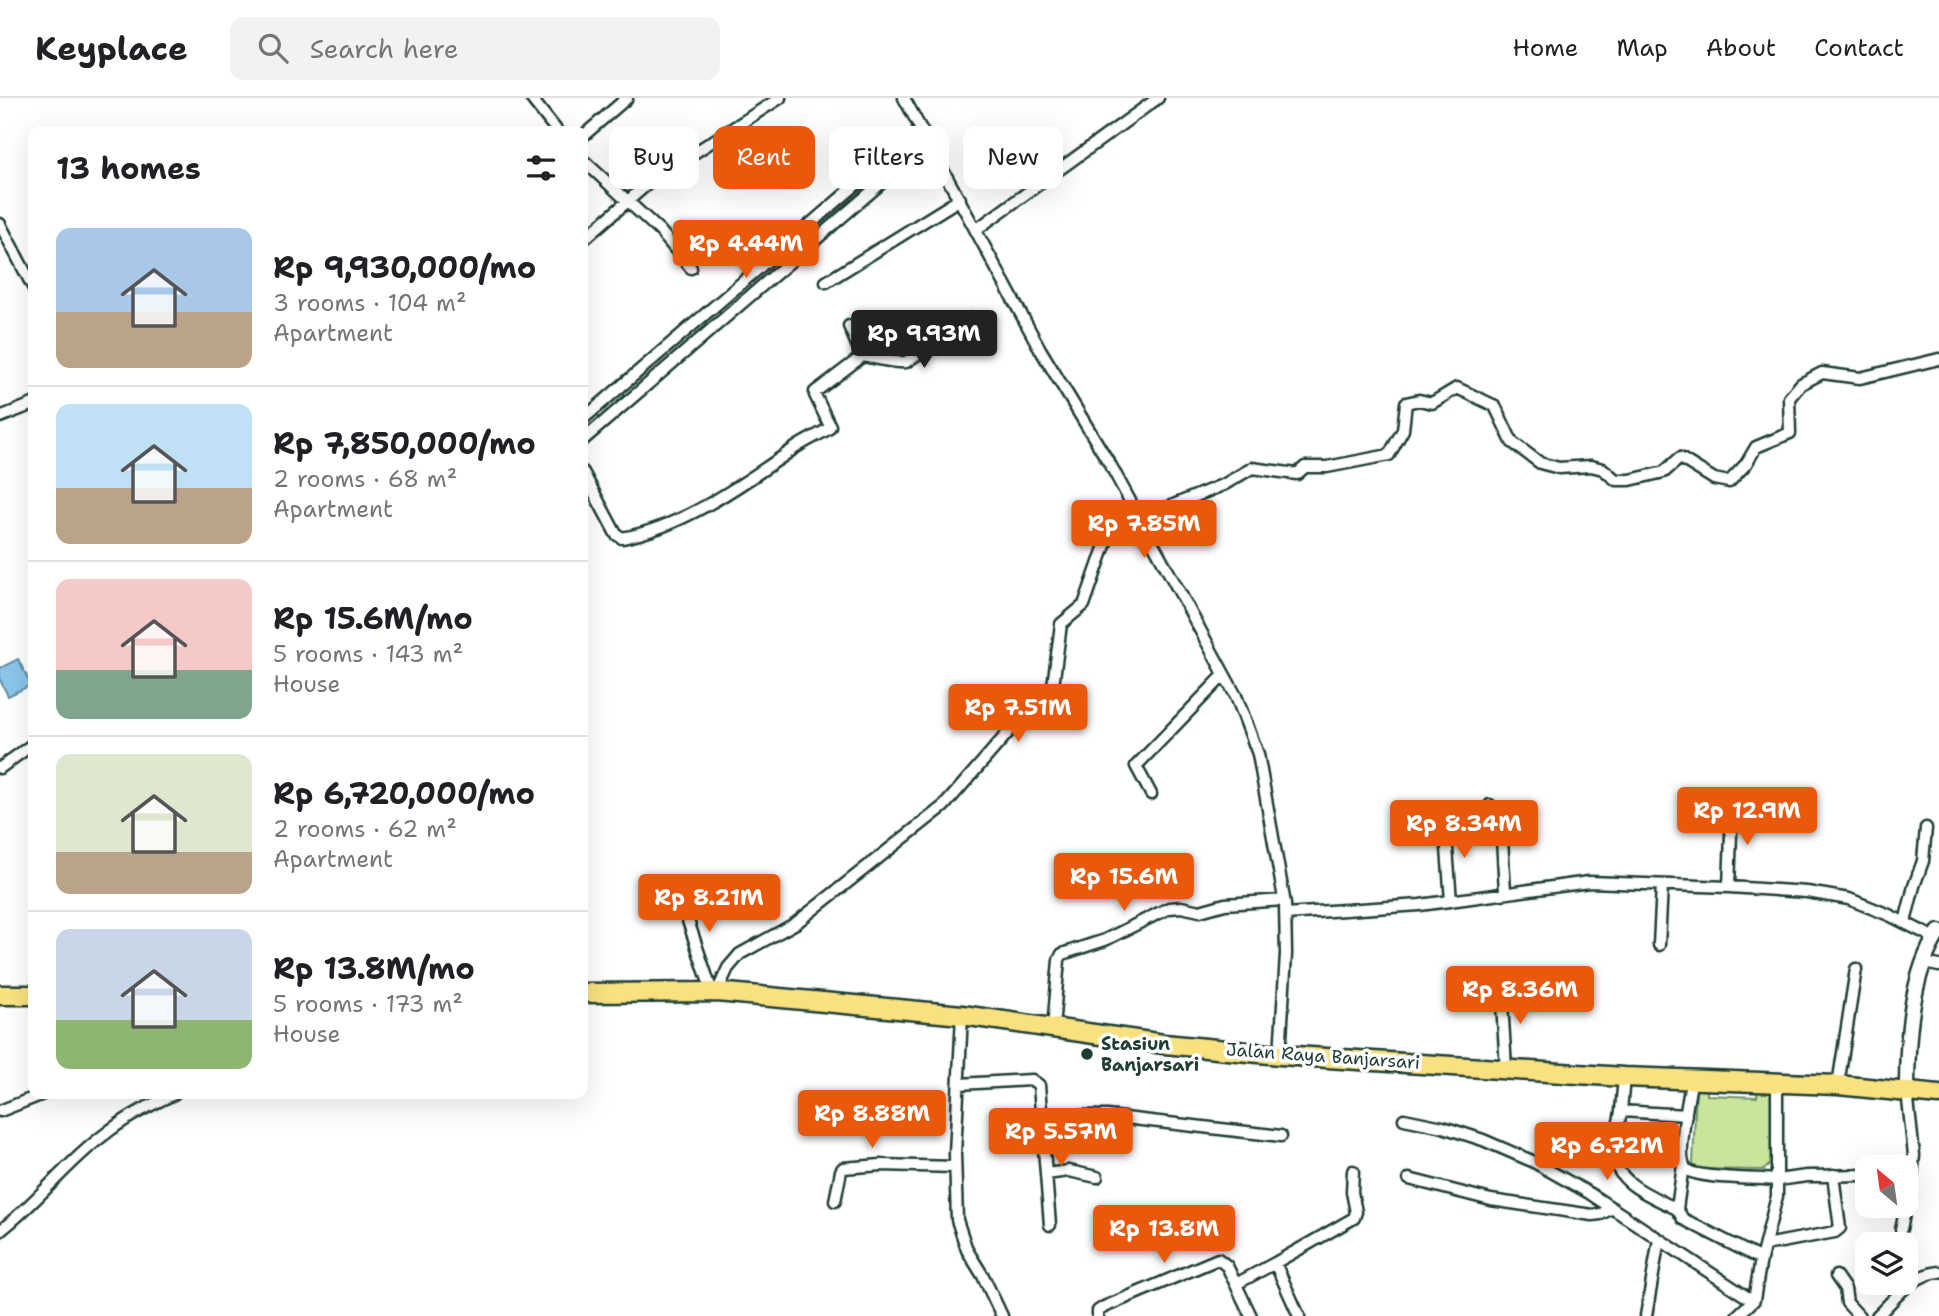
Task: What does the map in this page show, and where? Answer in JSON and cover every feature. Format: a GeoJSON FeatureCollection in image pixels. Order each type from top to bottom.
{"type":"FeatureCollection","features":[{"type":"Feature","properties":{"kind":"highway","name":"Jalan Raya Banjarsari"},"geometry":{"type":"LineString","coordinates":[[588,993],[715,992],[962,1015],[1164,1044],[1280,1055],[1624,1077],[1838,1085],[1939,1096]]}},
{"type":"Feature","properties":{"kind":"highway"},"geometry":{"type":"LineString","coordinates":[[0,995],[28,995]]}},
{"type":"Feature","properties":{"kind":"street"},"geometry":{"type":"LineString","coordinates":[[531,98],[553,126]]}},
{"type":"Feature","properties":{"kind":"street"},"geometry":{"type":"LineString","coordinates":[[588,132],[627,98]]}},
{"type":"Feature","properties":{"kind":"street"},"geometry":{"type":"LineString","coordinates":[[588,235],[652,180],[780,98]]}},
{"type":"Feature","properties":{"kind":"street"},"geometry":{"type":"LineString","coordinates":[[904,98],[920,126]]}},
{"type":"Feature","properties":{"kind":"street"},"geometry":{"type":"LineString","coordinates":[[977,229],[1158,98]]}},
{"type":"Feature","properties":{"kind":"street"},"geometry":{"type":"LineString","coordinates":[[588,164],[660,231],[691,268]]}},
{"type":"Feature","properties":{"kind":"street"},"geometry":{"type":"LineString","coordinates":[[949,179],[1040,349],[1111,466],[1236,696],[1258,754],[1286,914],[1280,1055]]}},
{"type":"Feature","properties":{"kind":"street"},"geometry":{"type":"LineString","coordinates":[[827,220],[859,189]]}},
{"type":"Feature","properties":{"kind":"street"},"geometry":{"type":"LineString","coordinates":[[588,435],[628,391],[827,220],[868,189]]}},
{"type":"Feature","properties":{"kind":"street"},"geometry":{"type":"LineString","coordinates":[[826,282],[960,199]]}},
{"type":"Feature","properties":{"kind":"street"},"geometry":{"type":"LineString","coordinates":[[0,224],[28,277]]}},
{"type":"Feature","properties":{"kind":"street"},"geometry":{"type":"LineString","coordinates":[[588,481],[619,537],[626,538],[678,519],[750,480],[828,429],[830,426],[815,392],[861,356],[885,358],[902,364],[971,319]]}},
{"type":"Feature","properties":{"kind":"street"},"geometry":{"type":"LineString","coordinates":[[849,326],[861,356]]}},
{"type":"Feature","properties":{"kind":"street"},"geometry":{"type":"LineString","coordinates":[[715,992],[728,968],[740,954],[796,923],[944,806],[1026,712],[1053,686],[1061,624],[1084,605],[1110,531],[1225,484],[1252,468],[1297,474],[1305,467],[1327,467],[1389,455],[1403,430],[1406,403],[1419,400],[1432,403],[1457,388],[1495,406],[1512,442],[1540,463],[1559,468],[1591,466],[1602,469],[1616,480],[1630,480],[1664,472],[1679,458],[1714,479],[1729,482],[1746,464],[1756,447],[1790,433],[1789,398],[1801,384],[1822,373],[1860,378],[1939,359]]}},
{"type":"Feature","properties":{"kind":"street"},"geometry":{"type":"LineString","coordinates":[[588,416],[628,391]]}},
{"type":"Feature","properties":{"kind":"street"},"geometry":{"type":"LineString","coordinates":[[0,417],[28,406]]}},
{"type":"Feature","properties":{"kind":"street"},"geometry":{"type":"LineString","coordinates":[[1151,794],[1136,766],[1224,675]]}},
{"type":"Feature","properties":{"kind":"street"},"geometry":{"type":"LineString","coordinates":[[0,768],[28,748]]}},
{"type":"Feature","properties":{"kind":"street"},"geometry":{"type":"LineString","coordinates":[[1490,804],[1501,821],[1505,892]]}},
{"type":"Feature","properties":{"kind":"street"},"geometry":{"type":"LineString","coordinates":[[1729,887],[1732,807]]}},
{"type":"Feature","properties":{"kind":"street"},"geometry":{"type":"LineString","coordinates":[[1445,822],[1451,901]]}},
{"type":"Feature","properties":{"kind":"street"},"geometry":{"type":"LineString","coordinates":[[1905,922],[1923,861],[1926,828]]}},
{"type":"Feature","properties":{"kind":"street"},"geometry":{"type":"LineString","coordinates":[[1286,914],[1451,901],[1588,882],[1807,892],[1849,899],[1937,935],[1924,963],[1910,1026],[1907,1091],[1914,1145],[1912,1155]]}},
{"type":"Feature","properties":{"kind":"street"},"geometry":{"type":"LineString","coordinates":[[1659,944],[1662,885]]}},
{"type":"Feature","properties":{"kind":"street"},"geometry":{"type":"LineString","coordinates":[[676,886],[715,992]]}},
{"type":"Feature","properties":{"kind":"street"},"geometry":{"type":"LineString","coordinates":[[1053,1028],[1059,960],[1062,954],[1105,940],[1169,908],[1181,907],[1200,911],[1225,904],[1284,900]]}},
{"type":"Feature","properties":{"kind":"street"},"geometry":{"type":"LineString","coordinates":[[1924,963],[1939,966]]}},
{"type":"Feature","properties":{"kind":"street"},"geometry":{"type":"LineString","coordinates":[[1838,1085],[1856,969]]}},
{"type":"Feature","properties":{"kind":"street"},"geometry":{"type":"LineString","coordinates":[[1501,987],[1506,1068]]}},
{"type":"Feature","properties":{"kind":"street"},"geometry":{"type":"LineString","coordinates":[[962,1015],[956,1167],[957,1220],[961,1237],[1002,1316]]}},
{"type":"Feature","properties":{"kind":"street"},"geometry":{"type":"LineString","coordinates":[[1624,1077],[1614,1146],[1618,1171],[1629,1182],[1677,1209],[1683,1219],[1761,1259]]}},
{"type":"Feature","properties":{"kind":"street"},"geometry":{"type":"LineString","coordinates":[[1677,1209],[1692,1078]]}},
{"type":"Feature","properties":{"kind":"street"},"geometry":{"type":"LineString","coordinates":[[959,1084],[1032,1080],[1039,1085],[1050,1225]]}},
{"type":"Feature","properties":{"kind":"street"},"geometry":{"type":"LineString","coordinates":[[1737,1316],[1753,1301],[1777,1196],[1777,1082]]}},
{"type":"Feature","properties":{"kind":"street"},"geometry":{"type":"LineString","coordinates":[[0,1111],[30,1099]]}},
{"type":"Feature","properties":{"kind":"street"},"geometry":{"type":"LineString","coordinates":[[0,1231],[104,1134],[165,1099]]}},
{"type":"Feature","properties":{"kind":"street"},"geometry":{"type":"LineString","coordinates":[[1621,1111],[1686,1115]]}},
{"type":"Feature","properties":{"kind":"street"},"geometry":{"type":"LineString","coordinates":[[1042,1114],[1107,1116],[1280,1136]]}},
{"type":"Feature","properties":{"kind":"street"},"geometry":{"type":"LineString","coordinates":[[1404,1119],[1443,1126],[1509,1150],[1612,1208],[1753,1301]]}},
{"type":"Feature","properties":{"kind":"street"},"geometry":{"type":"LineString","coordinates":[[835,1201],[843,1168],[881,1165],[956,1167]]}},
{"type":"Feature","properties":{"kind":"street"},"geometry":{"type":"LineString","coordinates":[[1683,1165],[1693,1174],[1702,1176],[1777,1180],[1855,1175]]}},
{"type":"Feature","properties":{"kind":"street"},"geometry":{"type":"LineString","coordinates":[[1046,1174],[1069,1171],[1097,1177]]}},
{"type":"Feature","properties":{"kind":"street"},"geometry":{"type":"LineString","coordinates":[[1236,1284],[1354,1218],[1356,1212],[1352,1192],[1353,1171]]}},
{"type":"Feature","properties":{"kind":"street"},"geometry":{"type":"LineString","coordinates":[[1765,1245],[1835,1232],[1840,1228],[1833,1175]]}},
{"type":"Feature","properties":{"kind":"street"},"geometry":{"type":"LineString","coordinates":[[1409,1179],[1516,1204],[1592,1214],[1601,1214],[1612,1208]]}},
{"type":"Feature","properties":{"kind":"street"},"geometry":{"type":"LineString","coordinates":[[1900,1229],[1902,1218]]}},
{"type":"Feature","properties":{"kind":"street"},"geometry":{"type":"LineString","coordinates":[[1646,1316],[1659,1240]]}},
{"type":"Feature","properties":{"kind":"street"},"geometry":{"type":"LineString","coordinates":[[1098,1316],[1098,1311],[1104,1307],[1218,1259],[1225,1263],[1251,1316]]}},
{"type":"Feature","properties":{"kind":"street"},"geometry":{"type":"LineString","coordinates":[[1275,1263],[1299,1316]]}},
{"type":"Feature","properties":{"kind":"street"},"geometry":{"type":"LineString","coordinates":[[1878,1316],[1915,1279],[1924,1274],[1939,1272]]}},
{"type":"Feature","properties":{"kind":"street"},"geometry":{"type":"LineString","coordinates":[[1836,1276],[1844,1289],[1847,1303],[1859,1316]]}},
{"type":"Feature","properties":{"kind":"green space"},"geometry":{"type":"Polygon","coordinates":[[[1696,1086],[1707,1086],[1707,1095],[1757,1097],[1758,1088],[1772,1088],[1771,1163],[1764,1170],[1695,1169],[1696,1086]]]}},
{"type":"Feature","properties":{"kind":"water"},"geometry":{"type":"Polygon","coordinates":[[[18,659],[28,679],[28,686],[8,696],[0,680],[0,668],[18,659]]]}},
{"type":"Feature","properties":{"kind":"place","name":"Stasiun Banjarsari"},"geometry":{"type":"Point","coordinates":[1087,1054]}}]}
